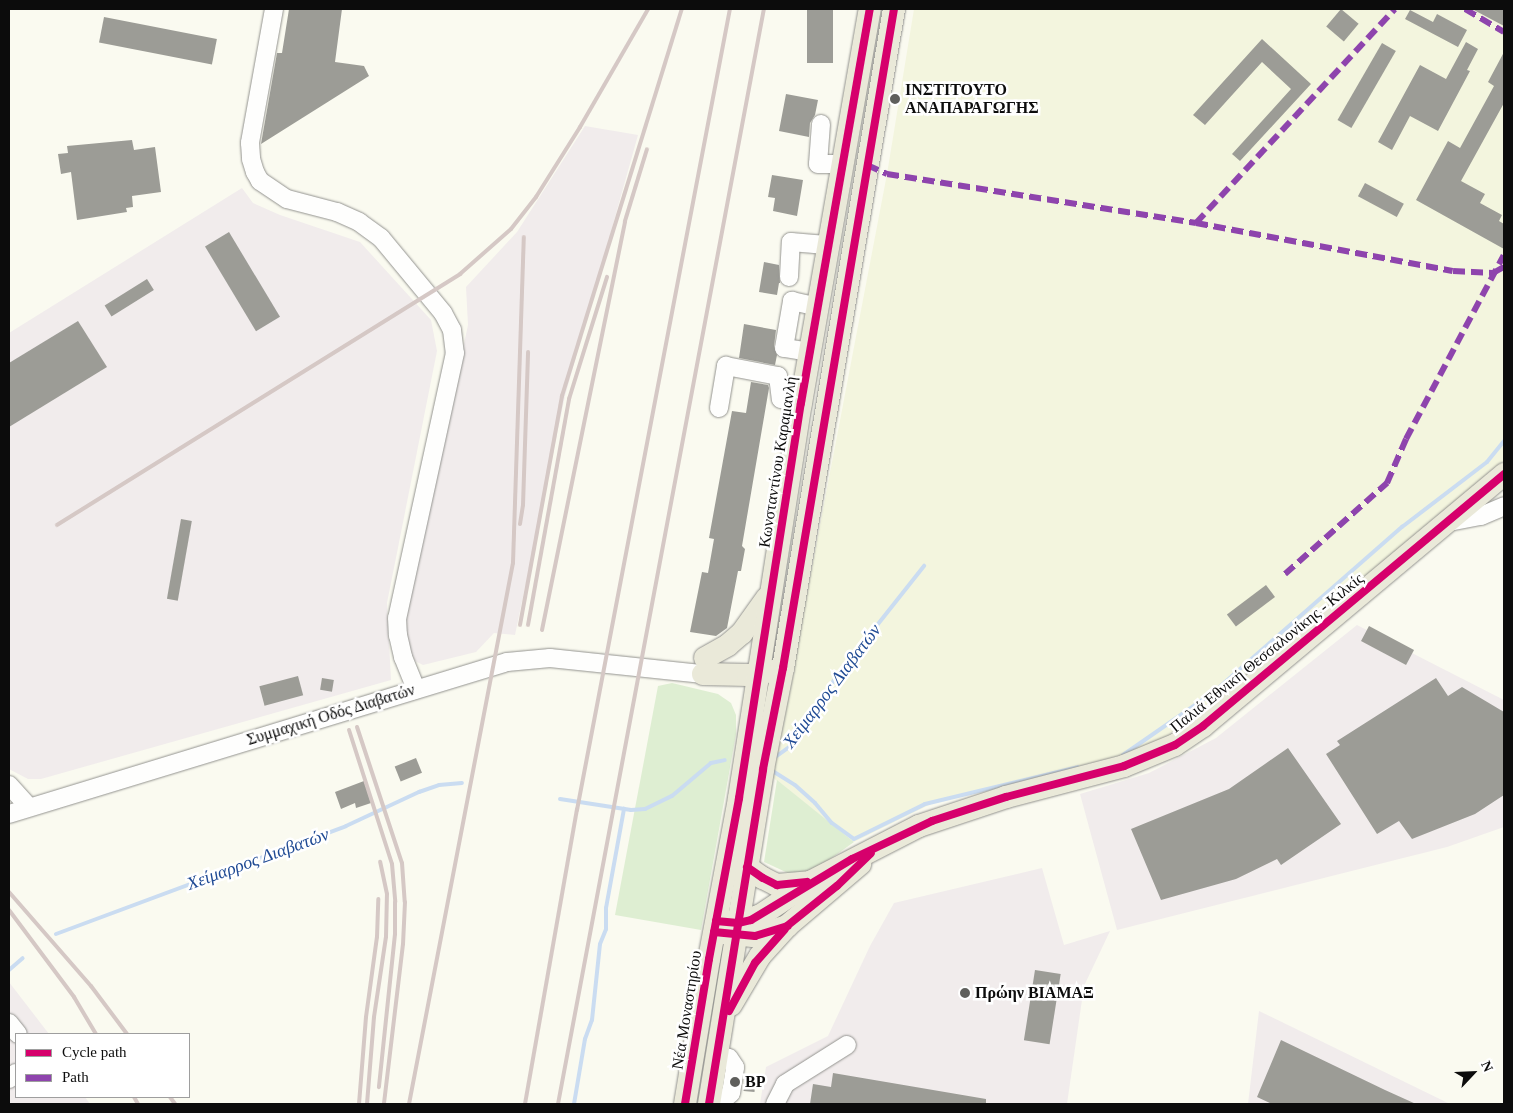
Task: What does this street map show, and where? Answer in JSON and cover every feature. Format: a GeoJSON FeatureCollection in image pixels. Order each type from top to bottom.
{"type":"FeatureCollection","features":[{"type":"Feature","properties":{"kind":"main road","name":"Κωνσταντίνου Καραμανλή"},"geometry":{"type":"LineString","coordinates":[[715,926],[761,664],[801,403],[870,9]]}},
{"type":"Feature","properties":{"kind":"main road"},"geometry":{"type":"LineString","coordinates":[[715,1103],[722,1027],[737,929],[894,9]]}},
{"type":"Feature","properties":{"kind":"main road","name":"Παλιά Εθνική Θεσσαλονίκης - Κιλκίς"},"geometry":{"type":"LineString","coordinates":[[737,929],[812,882],[876,847],[938,819],[1006,797],[1124,766],[1175,745],[1203,726],[1504,474]]}},
{"type":"Feature","properties":{"kind":"main road"},"geometry":{"type":"LineString","coordinates":[[704,666],[742,633],[759,611],[773,586]]}},
{"type":"Feature","properties":{"kind":"main road"},"geometry":{"type":"LineString","coordinates":[[704,666],[761,664],[783,668]]}},
{"type":"Feature","properties":{"kind":"main road"},"geometry":{"type":"LineString","coordinates":[[704,666],[734,689],[748,708],[751,719]]}},
{"type":"Feature","properties":{"kind":"main road","name":"Παλιά Εθνική Θεσσαλονίκης - Κιλκίς"},"geometry":{"type":"LineString","coordinates":[[715,926],[760,935],[787,926],[837,886],[876,847]]}},
{"type":"Feature","properties":{"kind":"main road"},"geometry":{"type":"LineString","coordinates":[[747,868],[766,880],[777,884],[812,882]]}},
{"type":"Feature","properties":{"kind":"main road","name":"Νέα Μοναστηρίου"},"geometry":{"type":"LineString","coordinates":[[686,1104],[715,926]]}},
{"type":"Feature","properties":{"kind":"main road"},"geometry":{"type":"LineString","coordinates":[[722,1027],[734,1000],[755,963],[787,926]]}},
{"type":"Feature","properties":{"kind":"street"},"geometry":{"type":"LineString","coordinates":[[274,9],[250,143],[251,159],[255,172],[260,181],[287,199],[337,212],[358,222],[381,238],[443,313],[452,330],[455,353],[397,618],[402,657],[416,690]]}},
{"type":"Feature","properties":{"kind":"street"},"geometry":{"type":"LineString","coordinates":[[821,124],[818,164],[843,164]]}},
{"type":"Feature","properties":{"kind":"street"},"geometry":{"type":"LineString","coordinates":[[789,277],[791,242],[829,245]]}},
{"type":"Feature","properties":{"kind":"street"},"geometry":{"type":"LineString","coordinates":[[719,408],[726,366],[778,376],[781,399],[801,403]]}},
{"type":"Feature","properties":{"kind":"street"},"geometry":{"type":"LineString","coordinates":[[1449,522],[1481,516],[1504,506]]}},
{"type":"Feature","properties":{"kind":"street","name":"Συμμαχική Οδός Διαβατών"},"geometry":{"type":"LineString","coordinates":[[9,814],[28,806],[494,665],[530,658],[578,660],[660,670],[704,666]]}},
{"type":"Feature","properties":{"kind":"street"},"geometry":{"type":"LineString","coordinates":[[9,785],[28,806]]}},
{"type":"Feature","properties":{"kind":"street"},"geometry":{"type":"LineString","coordinates":[[9,1023],[17,1033]]}},
{"type":"Feature","properties":{"kind":"street"},"geometry":{"type":"LineString","coordinates":[[775,1104],[785,1084],[847,1045]]}},
{"type":"Feature","properties":{"kind":"street"},"geometry":{"type":"LineString","coordinates":[[715,1103],[731,1093],[735,1067],[729,1058]]}},
{"type":"Feature","properties":{"kind":"shaded area"},"geometry":{"type":"Polygon","coordinates":[[[585,126],[638,135],[565,396],[515,635],[494,633],[476,652],[423,665],[415,661],[406,644],[404,625],[468,325],[466,287],[517,232],[585,126]]]}},
{"type":"Feature","properties":{"kind":"shaded area"},"geometry":{"type":"Polygon","coordinates":[[[242,188],[253,203],[280,215],[360,242],[431,320],[437,351],[387,603],[391,680],[41,779],[28,779],[9,769],[9,333],[242,188]]]}},
{"type":"Feature","properties":{"kind":"shaded area"},"geometry":{"type":"Polygon","coordinates":[[[1357,625],[1504,700],[1504,827],[1447,847],[1117,930],[1080,794],[1149,773],[1216,738],[1357,625]]]}},
{"type":"Feature","properties":{"kind":"shaded area","name":"Πρώην ΒΙΑΜΑΞ"},"geometry":{"type":"Polygon","coordinates":[[[1042,868],[1064,945],[1110,931],[1084,986],[1067,1104],[760,1104],[766,1067],[828,1036],[870,946],[894,903],[1042,868]]]}},
{"type":"Feature","properties":{"kind":"shaded area"},"geometry":{"type":"Polygon","coordinates":[[[9,982],[48,1033],[15,1033],[15,1098],[86,1098],[90,1104],[9,1104],[9,982]]]}},
{"type":"Feature","properties":{"kind":"shaded area"},"geometry":{"type":"Polygon","coordinates":[[[1259,1011],[1450,1104],[1248,1104],[1259,1011]]]}},
{"type":"Feature","properties":{"kind":"green space"},"geometry":{"type":"Polygon","coordinates":[[[914,9],[1504,9],[1504,463],[1184,730],[1120,756],[935,802],[854,842],[772,777],[887,174],[914,9]]]}},
{"type":"Feature","properties":{"kind":"green space"},"geometry":{"type":"Polygon","coordinates":[[[672,683],[718,694],[731,703],[736,715],[736,734],[701,930],[615,915],[658,686],[672,683]]]}},
{"type":"Feature","properties":{"kind":"green space"},"geometry":{"type":"Polygon","coordinates":[[[777,780],[854,842],[826,862],[806,872],[788,873],[764,862],[777,780]]]}},
{"type":"Feature","properties":{"kind":"building"},"geometry":{"type":"Polygon","coordinates":[[[289,9],[342,9],[335,62],[364,66],[369,76],[261,144],[277,53],[282,53],[289,9]]]}},
{"type":"Feature","properties":{"kind":"building"},"geometry":{"type":"Polygon","coordinates":[[[807,9],[833,9],[833,63],[807,63],[807,9]]]}},
{"type":"Feature","properties":{"kind":"building"},"geometry":{"type":"Polygon","coordinates":[[[1341,9],[1359,24],[1344,41],[1326,27],[1341,9]]]}},
{"type":"Feature","properties":{"kind":"building"},"geometry":{"type":"Polygon","coordinates":[[[1472,9],[1504,9],[1504,26],[1472,9]]]}},
{"type":"Feature","properties":{"kind":"building"},"geometry":{"type":"Polygon","coordinates":[[[1410,10],[1433,22],[1437,14],[1467,30],[1458,47],[1405,19],[1410,10]]]}},
{"type":"Feature","properties":{"kind":"building"},"geometry":{"type":"Polygon","coordinates":[[[104,17],[217,39],[212,64],[99,43],[104,17]]]}},
{"type":"Feature","properties":{"kind":"building"},"geometry":{"type":"Polygon","coordinates":[[[1262,39],[1311,84],[1240,161],[1232,154],[1291,89],[1262,62],[1205,125],[1193,115],[1262,39]]]}},
{"type":"Feature","properties":{"kind":"building"},"geometry":{"type":"Polygon","coordinates":[[[1466,42],[1478,49],[1467,70],[1470,71],[1438,131],[1410,116],[1392,150],[1378,142],[1420,65],[1446,79],[1466,42]]]}},
{"type":"Feature","properties":{"kind":"building"},"geometry":{"type":"Polygon","coordinates":[[[1382,43],[1396,51],[1351,128],[1338,120],[1382,43]]]}},
{"type":"Feature","properties":{"kind":"building"},"geometry":{"type":"Polygon","coordinates":[[[1504,52],[1504,103],[1461,181],[1485,194],[1480,203],[1502,215],[1499,221],[1504,224],[1504,249],[1416,200],[1448,141],[1460,148],[1494,86],[1488,82],[1504,52]]]}},
{"type":"Feature","properties":{"kind":"building"},"geometry":{"type":"Polygon","coordinates":[[[786,94],[818,100],[815,115],[810,123],[809,137],[779,131],[786,94]]]}},
{"type":"Feature","properties":{"kind":"building"},"geometry":{"type":"Polygon","coordinates":[[[132,140],[134,150],[155,147],[161,192],[132,196],[133,207],[126,208],[127,212],[77,220],[71,172],[61,174],[58,154],[68,153],[67,146],[132,140]]]}},
{"type":"Feature","properties":{"kind":"building"},"geometry":{"type":"Polygon","coordinates":[[[772,175],[803,180],[797,216],[773,211],[775,198],[768,197],[772,175]]]}},
{"type":"Feature","properties":{"kind":"building"},"geometry":{"type":"Polygon","coordinates":[[[1365,183],[1404,204],[1397,217],[1358,196],[1365,183]]]}},
{"type":"Feature","properties":{"kind":"building"},"geometry":{"type":"Polygon","coordinates":[[[229,232],[280,317],[256,331],[205,246],[229,232]]]}},
{"type":"Feature","properties":{"kind":"building"},"geometry":{"type":"Polygon","coordinates":[[[764,262],[779,265],[780,283],[777,295],[759,292],[764,262]]]}},
{"type":"Feature","properties":{"kind":"building"},"geometry":{"type":"Polygon","coordinates":[[[147,279],[154,290],[111,317],[105,305],[147,279]]]}},
{"type":"Feature","properties":{"kind":"building"},"geometry":{"type":"Polygon","coordinates":[[[78,321],[107,367],[9,427],[9,363],[78,321]]]}},
{"type":"Feature","properties":{"kind":"building"},"geometry":{"type":"Polygon","coordinates":[[[744,324],[776,330],[774,346],[777,355],[775,365],[739,358],[744,324]]]}},
{"type":"Feature","properties":{"kind":"building"},"geometry":{"type":"Polygon","coordinates":[[[751,382],[768,385],[769,388],[742,546],[745,549],[741,571],[738,571],[727,628],[716,636],[690,632],[702,572],[708,573],[714,539],[709,538],[732,411],[746,413],[751,382]]]}},
{"type":"Feature","properties":{"kind":"building"},"geometry":{"type":"Polygon","coordinates":[[[181,519],[192,521],[178,601],[167,599],[181,519]]]}},
{"type":"Feature","properties":{"kind":"building"},"geometry":{"type":"Polygon","coordinates":[[[1266,585],[1275,597],[1236,626],[1227,614],[1266,585]]]}},
{"type":"Feature","properties":{"kind":"building"},"geometry":{"type":"Polygon","coordinates":[[[1369,626],[1414,650],[1406,665],[1361,641],[1369,626]]]}},
{"type":"Feature","properties":{"kind":"building"},"geometry":{"type":"Polygon","coordinates":[[[298,676],[303,695],[265,706],[259,686],[298,676]]]}},
{"type":"Feature","properties":{"kind":"building"},"geometry":{"type":"Polygon","coordinates":[[[322,678],[334,680],[332,692],[320,690],[322,678]]]}},
{"type":"Feature","properties":{"kind":"building"},"geometry":{"type":"Polygon","coordinates":[[[1436,678],[1448,696],[1462,687],[1504,712],[1504,795],[1475,814],[1412,839],[1399,821],[1377,834],[1326,754],[1340,745],[1337,741],[1436,678]]]}},
{"type":"Feature","properties":{"kind":"building"},"geometry":{"type":"Polygon","coordinates":[[[1288,748],[1341,824],[1281,865],[1277,859],[1236,879],[1161,900],[1131,829],[1229,789],[1288,748]]]}},
{"type":"Feature","properties":{"kind":"building"},"geometry":{"type":"Polygon","coordinates":[[[416,758],[422,773],[401,781],[395,767],[416,758]]]}},
{"type":"Feature","properties":{"kind":"building"},"geometry":{"type":"Polygon","coordinates":[[[364,781],[371,803],[356,808],[355,803],[341,809],[335,792],[364,781]]]}},
{"type":"Feature","properties":{"kind":"building"},"geometry":{"type":"Polygon","coordinates":[[[1035,970],[1061,974],[1050,1044],[1024,1040],[1035,970]]]}},
{"type":"Feature","properties":{"kind":"building"},"geometry":{"type":"Polygon","coordinates":[[[1281,1040],[1416,1104],[1272,1104],[1257,1097],[1281,1040]]]}},
{"type":"Feature","properties":{"kind":"building"},"geometry":{"type":"Polygon","coordinates":[[[833,1073],[986,1099],[986,1104],[810,1104],[813,1084],[831,1087],[833,1073]]]}},
{"type":"Feature","properties":{"kind":"building"},"geometry":{"type":"Polygon","coordinates":[[[745,1074],[756,1075],[754,1092],[744,1091],[745,1074]]]}},
{"type":"Feature","properties":{"kind":"waterway","name":"Χείμαρρος Διαβατών"},"geometry":{"type":"LineString","coordinates":[[1123,755],[1215,691],[1402,527],[1487,462],[1504,441]]}},
{"type":"Feature","properties":{"kind":"waterway","name":"Χείμαρρος Διαβατών"},"geometry":{"type":"LineString","coordinates":[[774,758],[792,745],[836,677],[924,566]]}},
{"type":"Feature","properties":{"kind":"waterway","name":"Χείμαρρος Διαβατών"},"geometry":{"type":"LineString","coordinates":[[560,799],[631,810],[645,809],[672,796],[711,763],[725,760]]}},
{"type":"Feature","properties":{"kind":"waterway","name":"Χείμαρρος Διαβατών"},"geometry":{"type":"LineString","coordinates":[[771,770],[795,785],[815,803],[832,823],[854,839],[925,804],[1078,767]]}},
{"type":"Feature","properties":{"kind":"waterway","name":"Χείμαρρος Διαβατών"},"geometry":{"type":"LineString","coordinates":[[56,934],[346,826],[419,792],[439,785],[462,783]]}},
{"type":"Feature","properties":{"kind":"waterway"},"geometry":{"type":"LineString","coordinates":[[574,1104],[585,1039],[592,1020],[600,944],[606,929],[606,908],[624,809]]}},
{"type":"Feature","properties":{"kind":"waterway","name":"Χείμαρρος Διαβατών"},"geometry":{"type":"LineString","coordinates":[[9,970],[23,958]]}},
{"type":"Feature","properties":{"kind":"railway"},"geometry":{"type":"LineString","coordinates":[[57,525],[460,274],[511,229],[536,197],[580,127],[648,9]]}},
{"type":"Feature","properties":{"kind":"railway"},"geometry":{"type":"LineString","coordinates":[[520,625],[562,396],[682,9]]}},
{"type":"Feature","properties":{"kind":"railway"},"geometry":{"type":"LineString","coordinates":[[525,1104],[577,810],[730,9]]}},
{"type":"Feature","properties":{"kind":"railway"},"geometry":{"type":"LineString","coordinates":[[558,1104],[764,9]]}},
{"type":"Feature","properties":{"kind":"railway"},"geometry":{"type":"LineString","coordinates":[[542,630],[625,221],[647,149]]}},
{"type":"Feature","properties":{"kind":"railway"},"geometry":{"type":"LineString","coordinates":[[409,1104],[513,563],[524,237]]}},
{"type":"Feature","properties":{"kind":"railway"},"geometry":{"type":"LineString","coordinates":[[528,625],[569,399],[607,277]]}},
{"type":"Feature","properties":{"kind":"railway"},"geometry":{"type":"LineString","coordinates":[[520,524],[523,505],[528,352]]}},
{"type":"Feature","properties":{"kind":"railway"},"geometry":{"type":"LineString","coordinates":[[357,727],[402,863],[405,902],[403,944],[384,1104]]}},
{"type":"Feature","properties":{"kind":"railway"},"geometry":{"type":"LineString","coordinates":[[349,730],[392,864],[395,934],[379,1087]]}},
{"type":"Feature","properties":{"kind":"railway"},"geometry":{"type":"LineString","coordinates":[[367,1104],[374,1017],[386,937],[387,894],[380,862]]}},
{"type":"Feature","properties":{"kind":"railway"},"geometry":{"type":"LineString","coordinates":[[9,892],[91,986],[126,1033]]}},
{"type":"Feature","properties":{"kind":"railway"},"geometry":{"type":"LineString","coordinates":[[359,1104],[366,1017],[377,937],[378,899]]}},
{"type":"Feature","properties":{"kind":"railway"},"geometry":{"type":"LineString","coordinates":[[9,910],[74,997],[95,1033]]}},
{"type":"Feature","properties":{"kind":"railway"},"geometry":{"type":"LineString","coordinates":[[135,1098],[138,1104]]}},
{"type":"Feature","properties":{"kind":"railway"},"geometry":{"type":"LineString","coordinates":[[171,1098],[175,1104]]}},
{"type":"Feature","properties":{"kind":"marked path"},"geometry":{"type":"LineString","coordinates":[[1196,223],[1395,9]]}},
{"type":"Feature","properties":{"kind":"marked path"},"geometry":{"type":"LineString","coordinates":[[1465,9],[1504,32]]}},
{"type":"Feature","properties":{"kind":"marked path"},"geometry":{"type":"LineString","coordinates":[[867,165],[887,174],[1196,223],[1453,271],[1493,273],[1504,267]]}},
{"type":"Feature","properties":{"kind":"marked path"},"geometry":{"type":"LineString","coordinates":[[1285,574],[1387,483],[1406,439],[1504,255]]}},
{"type":"Feature","properties":{"kind":"cycle path"},"geometry":{"type":"LineString","coordinates":[[685,1104],[709,959],[739,798],[801,403],[870,9]]}},
{"type":"Feature","properties":{"kind":"cycle path"},"geometry":{"type":"LineString","coordinates":[[709,1104],[763,769],[783,668],[894,9]]}},
{"type":"Feature","properties":{"kind":"cycle path"},"geometry":{"type":"LineString","coordinates":[[716,921],[738,923],[751,920],[852,859],[932,821],[1006,797],[1124,766],[1175,745],[1203,726],[1504,474]]}},
{"type":"Feature","properties":{"kind":"cycle path"},"geometry":{"type":"LineString","coordinates":[[714,932],[755,936],[787,926],[837,886],[871,853]]}},
{"type":"Feature","properties":{"kind":"cycle path"},"geometry":{"type":"LineString","coordinates":[[747,867],[777,885],[807,882]]}},
{"type":"Feature","properties":{"kind":"cycle path"},"geometry":{"type":"LineString","coordinates":[[729,1011],[755,963],[785,929]]}},
{"type":"Feature","properties":{"kind":"place","name":"ΙΝΣΤΙΤΟΥΤΟ ΑΝΑΠΑΡΑΓΩΓΗΣ"},"geometry":{"type":"Point","coordinates":[895,99]}},
{"type":"Feature","properties":{"kind":"place","name":"Πρώην ΒΙΑΜΑΞ"},"geometry":{"type":"Point","coordinates":[965,993]}},
{"type":"Feature","properties":{"kind":"place","name":"BP"},"geometry":{"type":"Point","coordinates":[735,1082]}}]}
